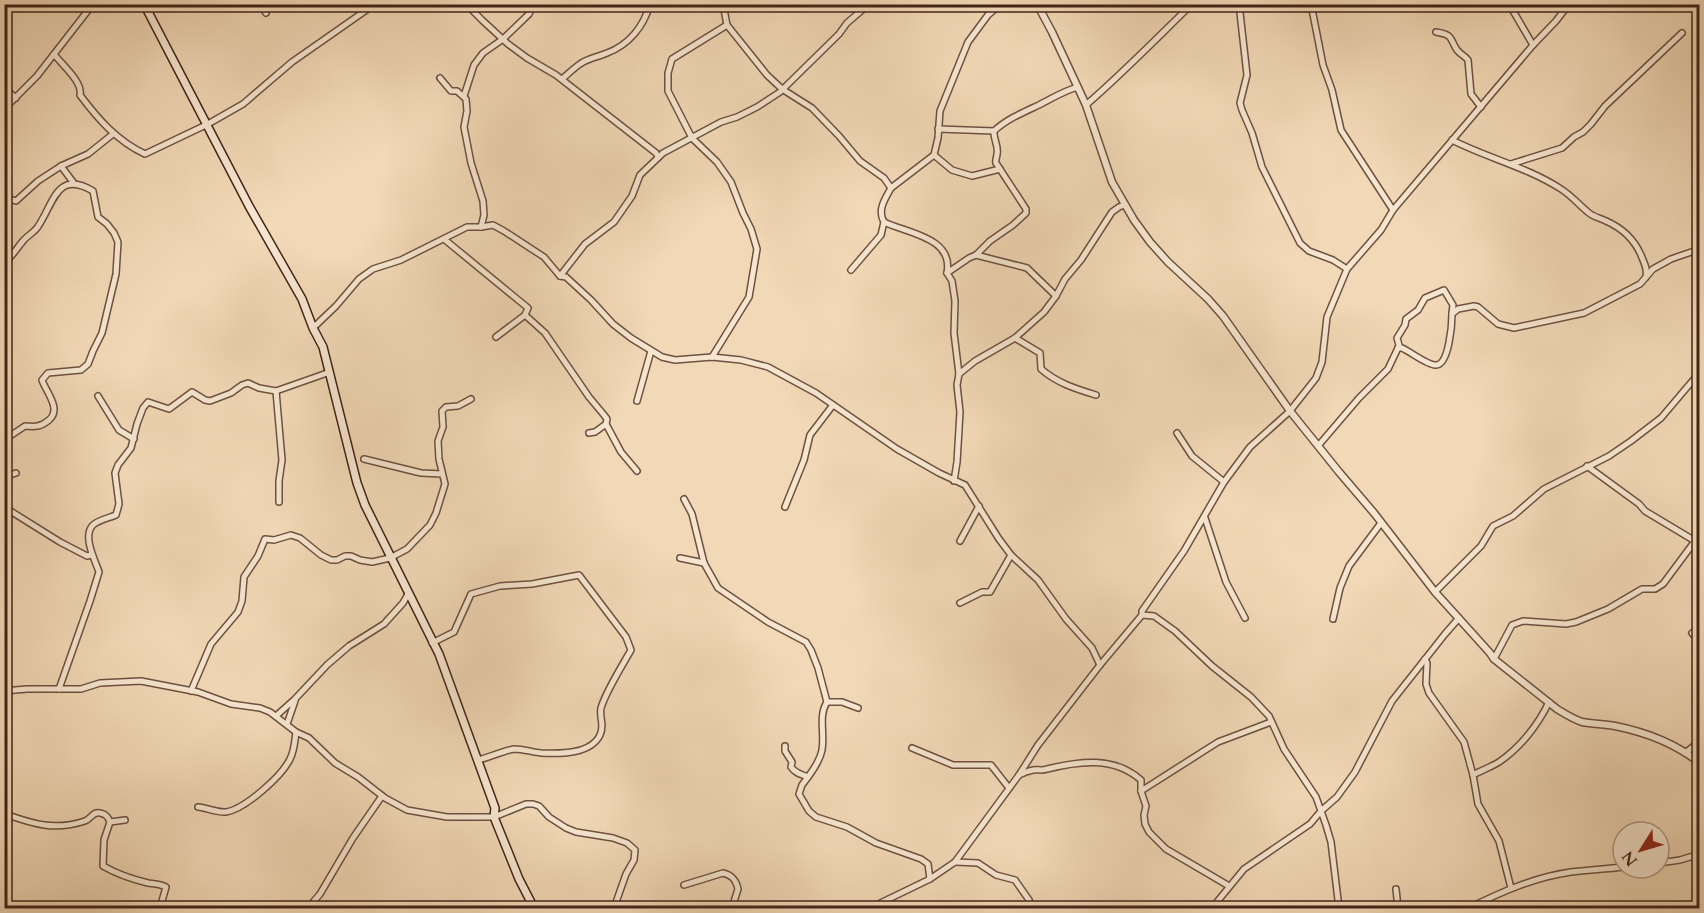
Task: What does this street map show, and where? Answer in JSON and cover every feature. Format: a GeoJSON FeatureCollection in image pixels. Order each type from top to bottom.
{"type":"FeatureCollection","features":[{"type":"Feature","properties":{"kind":"main road"},"geometry":{"type":"LineString","coordinates":[[144,4],[249,206],[302,299],[323,347],[364,505],[450,680],[495,808],[494,817],[534,909]]}},
{"type":"Feature","properties":{"kind":"street"},"geometry":{"type":"LineString","coordinates":[[4,113],[8,105],[37,76],[93,4]]}},
{"type":"Feature","properties":{"kind":"street"},"geometry":{"type":"LineString","coordinates":[[260,4],[266,13]]}},
{"type":"Feature","properties":{"kind":"street"},"geometry":{"type":"LineString","coordinates":[[54,54],[79,84],[80,95],[102,124],[129,146],[145,154],[208,124],[243,104],[292,62],[375,4]]}},
{"type":"Feature","properties":{"kind":"street"},"geometry":{"type":"LineString","coordinates":[[470,4],[473,11],[503,39],[527,58],[562,79],[659,154]]}},
{"type":"Feature","properties":{"kind":"street"},"geometry":{"type":"LineString","coordinates":[[481,227],[484,215],[483,201],[471,162],[464,127],[466,99],[464,96],[474,65],[483,53],[503,39],[529,14],[533,4]]}},
{"type":"Feature","properties":{"kind":"street"},"geometry":{"type":"LineString","coordinates":[[562,79],[581,63],[609,53],[633,36],[647,16],[650,4]]}},
{"type":"Feature","properties":{"kind":"street"},"geometry":{"type":"LineString","coordinates":[[723,4],[727,25],[766,75],[782,89],[812,108],[860,161],[884,178],[891,188]]}},
{"type":"Feature","properties":{"kind":"street"},"geometry":{"type":"LineString","coordinates":[[560,276],[585,244],[614,222],[632,195],[640,175],[659,154],[721,122],[757,107],[780,92],[839,34],[847,23],[869,4]]}},
{"type":"Feature","properties":{"kind":"street"},"geometry":{"type":"LineString","coordinates":[[954,481],[960,427],[954,333],[955,301],[952,281],[947,273],[949,266],[944,254],[934,242],[912,231],[885,222],[881,216],[881,209],[891,188],[934,155],[939,111],[968,42],[988,15],[1001,4]]}},
{"type":"Feature","properties":{"kind":"street"},"geometry":{"type":"LineString","coordinates":[[1037,4],[1086,105],[1112,182],[1124,205],[1150,242],[1208,299],[1222,316],[1290,411],[1435,592],[1494,659],[1569,716],[1581,722],[1615,726],[1663,740],[1700,763]]}},
{"type":"Feature","properties":{"kind":"street"},"geometry":{"type":"LineString","coordinates":[[1086,105],[1117,78],[1192,4]]}},
{"type":"Feature","properties":{"kind":"street"},"geometry":{"type":"LineString","coordinates":[[1239,4],[1247,75],[1240,103],[1262,167],[1300,243],[1309,251],[1333,260],[1347,269]]}},
{"type":"Feature","properties":{"kind":"street"},"geometry":{"type":"LineString","coordinates":[[1311,4],[1323,65],[1332,90],[1341,130],[1393,210]]}},
{"type":"Feature","properties":{"kind":"street"},"geometry":{"type":"LineString","coordinates":[[1509,4],[1533,45]]}},
{"type":"Feature","properties":{"kind":"street"},"geometry":{"type":"LineString","coordinates":[[870,909],[930,879],[955,862],[1019,775],[1038,745],[1142,615],[1142,611],[1205,518],[1224,482],[1250,447],[1290,411],[1316,378],[1322,362],[1327,317],[1347,269],[1381,230],[1393,210],[1569,4]]}},
{"type":"Feature","properties":{"kind":"street"},"geometry":{"type":"LineString","coordinates":[[712,357],[749,297],[757,249],[731,182],[717,162],[692,138],[668,91],[668,73],[672,58],[727,25]]}},
{"type":"Feature","properties":{"kind":"street"},"geometry":{"type":"LineString","coordinates":[[1436,32],[1452,38],[1458,51],[1468,60],[1470,88],[1481,107]]}},
{"type":"Feature","properties":{"kind":"street"},"geometry":{"type":"LineString","coordinates":[[1511,164],[1562,148],[1588,128],[1605,106],[1682,33]]}},
{"type":"Feature","properties":{"kind":"street"},"geometry":{"type":"LineString","coordinates":[[440,78],[451,91],[464,96]]}},
{"type":"Feature","properties":{"kind":"street"},"geometry":{"type":"LineString","coordinates":[[938,129],[994,131],[1053,96],[1078,87]]}},
{"type":"Feature","properties":{"kind":"street"},"geometry":{"type":"LineString","coordinates":[[4,88],[16,98]]}},
{"type":"Feature","properties":{"kind":"street"},"geometry":{"type":"LineString","coordinates":[[947,273],[976,255],[1026,213],[1026,209],[1000,170],[995,158],[998,152],[994,131]]}},
{"type":"Feature","properties":{"kind":"street"},"geometry":{"type":"LineString","coordinates":[[4,197],[16,201],[38,181],[61,166],[88,154],[113,134]]}},
{"type":"Feature","properties":{"kind":"street"},"geometry":{"type":"LineString","coordinates":[[1452,140],[1473,151],[1511,164],[1563,190],[1590,214],[1621,229],[1634,242],[1650,271]]}},
{"type":"Feature","properties":{"kind":"street"},"geometry":{"type":"LineString","coordinates":[[934,155],[952,170],[972,176],[1000,170]]}},
{"type":"Feature","properties":{"kind":"street"},"geometry":{"type":"LineString","coordinates":[[61,166],[73,183]]}},
{"type":"Feature","properties":{"kind":"street"},"geometry":{"type":"LineString","coordinates":[[4,263],[14,255],[24,239],[36,229],[49,204],[60,189],[67,184],[73,183],[93,191],[98,217],[107,224],[118,242],[116,274],[106,322],[88,364],[81,370],[48,374],[42,380],[54,407],[51,419],[35,427],[25,426],[4,440]]}},
{"type":"Feature","properties":{"kind":"street"},"geometry":{"type":"LineString","coordinates":[[958,374],[1015,338],[1037,320],[1081,260],[1112,212],[1124,205]]}},
{"type":"Feature","properties":{"kind":"street"},"geometry":{"type":"LineString","coordinates":[[851,270],[881,235],[885,222]]}},
{"type":"Feature","properties":{"kind":"street"},"geometry":{"type":"LineString","coordinates":[[313,328],[359,279],[373,268],[401,260],[467,227],[492,225],[544,257],[560,276],[566,277],[613,324],[651,351],[675,360],[712,357],[741,360],[768,367],[816,393],[897,449],[965,485],[999,539],[1011,555],[1038,580],[1066,619],[1092,648],[1100,665]]}},
{"type":"Feature","properties":{"kind":"street"},"geometry":{"type":"LineString","coordinates":[[444,239],[528,308],[525,315],[496,337]]}},
{"type":"Feature","properties":{"kind":"street"},"geometry":{"type":"LineString","coordinates":[[1452,314],[1458,309],[1474,306],[1498,324],[1506,327],[1523,327],[1584,313],[1640,284],[1650,271],[1671,259],[1700,249]]}},
{"type":"Feature","properties":{"kind":"street"},"geometry":{"type":"LineString","coordinates":[[976,255],[1027,268],[1056,296]]}},
{"type":"Feature","properties":{"kind":"street"},"geometry":{"type":"LineString","coordinates":[[1444,290],[1453,305],[1450,337],[1441,364],[1434,365],[1400,346],[1397,338],[1406,325],[1406,319],[1418,310],[1425,298],[1444,290]]}},
{"type":"Feature","properties":{"kind":"street"},"geometry":{"type":"LineString","coordinates":[[525,315],[545,333],[607,419],[606,423],[621,452],[637,471]]}},
{"type":"Feature","properties":{"kind":"street"},"geometry":{"type":"LineString","coordinates":[[1015,338],[1040,353],[1041,369],[1048,375],[1065,385],[1096,395]]}},
{"type":"Feature","properties":{"kind":"street"},"geometry":{"type":"LineString","coordinates":[[1318,446],[1359,398],[1388,369],[1400,346]]}},
{"type":"Feature","properties":{"kind":"street"},"geometry":{"type":"LineString","coordinates":[[637,401],[651,351]]}},
{"type":"Feature","properties":{"kind":"street"},"geometry":{"type":"LineString","coordinates":[[59,689],[99,572],[90,546],[90,529],[94,523],[116,515],[119,504],[115,473],[131,448],[137,424],[148,402],[169,409],[192,392],[210,401],[248,383],[276,391],[330,372]]}},
{"type":"Feature","properties":{"kind":"street"},"geometry":{"type":"LineString","coordinates":[[1435,592],[1481,546],[1493,526],[1513,516],[1544,489],[1610,456],[1660,418],[1700,372]]}},
{"type":"Feature","properties":{"kind":"street"},"geometry":{"type":"LineString","coordinates":[[276,391],[282,460],[279,502]]}},
{"type":"Feature","properties":{"kind":"street"},"geometry":{"type":"LineString","coordinates":[[98,396],[119,430],[134,439]]}},
{"type":"Feature","properties":{"kind":"street"},"geometry":{"type":"LineString","coordinates":[[191,691],[212,644],[238,612],[242,601],[244,577],[258,556],[265,539],[274,540],[291,535],[300,538],[331,560],[351,556],[372,562],[390,558],[407,549],[430,525],[445,484],[439,459],[438,441],[443,428],[442,411],[446,407],[458,406],[471,399]]}},
{"type":"Feature","properties":{"kind":"street"},"geometry":{"type":"LineString","coordinates":[[785,507],[804,459],[810,435],[833,405]]}},
{"type":"Feature","properties":{"kind":"street"},"geometry":{"type":"LineString","coordinates":[[590,433],[595,432],[606,423]]}},
{"type":"Feature","properties":{"kind":"street"},"geometry":{"type":"LineString","coordinates":[[1177,433],[1192,456],[1224,482]]}},
{"type":"Feature","properties":{"kind":"street"},"geometry":{"type":"LineString","coordinates":[[364,459],[421,473],[442,474]]}},
{"type":"Feature","properties":{"kind":"street"},"geometry":{"type":"LineString","coordinates":[[1494,659],[1512,625],[1516,622],[1566,624],[1576,622],[1608,609],[1641,589],[1655,589],[1663,584],[1695,541],[1645,511],[1639,504],[1587,466]]}},
{"type":"Feature","properties":{"kind":"street"},"geometry":{"type":"LineString","coordinates":[[4,477],[16,473]]}},
{"type":"Feature","properties":{"kind":"street"},"geometry":{"type":"LineString","coordinates":[[684,499],[692,514],[704,563],[718,588],[768,622],[806,642],[811,650],[827,702],[823,708],[820,758],[802,785],[799,794],[808,810],[816,817],[847,827],[876,843],[921,859],[928,864],[930,879]]}},
{"type":"Feature","properties":{"kind":"street"},"geometry":{"type":"LineString","coordinates":[[960,541],[979,506]]}},
{"type":"Feature","properties":{"kind":"street"},"geometry":{"type":"LineString","coordinates":[[4,507],[60,542],[87,556],[92,555]]}},
{"type":"Feature","properties":{"kind":"street"},"geometry":{"type":"LineString","coordinates":[[1205,518],[1226,582],[1245,618]]}},
{"type":"Feature","properties":{"kind":"street"},"geometry":{"type":"LineString","coordinates":[[1333,619],[1340,588],[1349,566],[1381,523]]}},
{"type":"Feature","properties":{"kind":"street"},"geometry":{"type":"LineString","coordinates":[[960,603],[982,592],[990,592],[1011,555]]}},
{"type":"Feature","properties":{"kind":"street"},"geometry":{"type":"LineString","coordinates":[[680,558],[704,563]]}},
{"type":"Feature","properties":{"kind":"street"},"geometry":{"type":"LineString","coordinates":[[432,643],[454,632],[471,594],[500,586],[532,584],[579,575],[626,637],[631,650],[603,703],[600,717],[603,727],[590,747],[555,753],[509,750],[478,760]]}},
{"type":"Feature","properties":{"kind":"street"},"geometry":{"type":"LineString","coordinates":[[276,716],[349,646],[384,624],[404,603],[408,594]]}},
{"type":"Feature","properties":{"kind":"street"},"geometry":{"type":"LineString","coordinates":[[1142,615],[1154,616],[1175,631],[1269,716],[1284,749],[1311,789],[1321,811],[1331,842],[1339,909]]}},
{"type":"Feature","properties":{"kind":"street"},"geometry":{"type":"LineString","coordinates":[[1212,909],[1244,869],[1310,824],[1337,797],[1355,771],[1392,701],[1459,618]]}},
{"type":"Feature","properties":{"kind":"street"},"geometry":{"type":"LineString","coordinates":[[1692,633],[1700,643]]}},
{"type":"Feature","properties":{"kind":"street"},"geometry":{"type":"LineString","coordinates":[[1425,658],[1427,663],[1426,684],[1429,693],[1464,742],[1478,804],[1499,841],[1511,888]]}},
{"type":"Feature","properties":{"kind":"street"},"geometry":{"type":"LineString","coordinates":[[4,691],[81,688],[100,683],[141,681],[191,691],[231,704],[260,708],[276,716],[296,732],[309,738],[335,763],[382,796],[407,810],[447,817],[494,817],[526,804],[539,806],[549,817],[566,828],[576,832],[613,838],[627,843],[635,850],[634,860],[626,874],[614,909]]}},
{"type":"Feature","properties":{"kind":"street"},"geometry":{"type":"LineString","coordinates":[[287,724],[296,699]]}},
{"type":"Feature","properties":{"kind":"street"},"geometry":{"type":"LineString","coordinates":[[827,702],[842,702],[858,708]]}},
{"type":"Feature","properties":{"kind":"street"},"geometry":{"type":"LineString","coordinates":[[1473,775],[1498,763],[1506,756],[1532,730],[1549,702]]}},
{"type":"Feature","properties":{"kind":"street"},"geometry":{"type":"LineString","coordinates":[[1141,791],[1218,742],[1271,722]]}},
{"type":"Feature","properties":{"kind":"street"},"geometry":{"type":"LineString","coordinates":[[198,807],[226,812],[248,802],[276,778],[291,759],[296,732]]}},
{"type":"Feature","properties":{"kind":"street"},"geometry":{"type":"LineString","coordinates":[[1685,753],[1700,744]]}},
{"type":"Feature","properties":{"kind":"street"},"geometry":{"type":"LineString","coordinates":[[784,746],[794,771],[808,777]]}},
{"type":"Feature","properties":{"kind":"street"},"geometry":{"type":"LineString","coordinates":[[912,748],[953,765],[991,765],[1009,788]]}},
{"type":"Feature","properties":{"kind":"street"},"geometry":{"type":"LineString","coordinates":[[1019,775],[1033,770],[1046,770],[1070,764],[1100,762],[1125,770],[1138,777],[1142,783],[1141,791],[1146,806],[1145,824],[1149,832],[1166,849],[1229,886]]}},
{"type":"Feature","properties":{"kind":"street"},"geometry":{"type":"LineString","coordinates":[[4,796],[7,800],[5,815],[46,827],[68,826],[88,820],[94,813],[99,812],[106,815],[110,822],[104,840],[103,866],[121,876],[166,887],[160,909]]}},
{"type":"Feature","properties":{"kind":"street"},"geometry":{"type":"LineString","coordinates":[[308,909],[320,894],[353,838],[382,796]]}},
{"type":"Feature","properties":{"kind":"street"},"geometry":{"type":"LineString","coordinates":[[110,822],[125,820]]}},
{"type":"Feature","properties":{"kind":"street"},"geometry":{"type":"LineString","coordinates":[[1671,861],[1700,854]]}},
{"type":"Feature","properties":{"kind":"street"},"geometry":{"type":"LineString","coordinates":[[955,862],[978,863],[996,874],[1015,880],[1029,900]]}},
{"type":"Feature","properties":{"kind":"street"},"geometry":{"type":"LineString","coordinates":[[1469,909],[1511,888],[1536,879],[1570,872],[1611,868]]}},
{"type":"Feature","properties":{"kind":"street"},"geometry":{"type":"LineString","coordinates":[[684,885],[723,873],[728,874],[734,878],[738,889],[732,909]]}},
{"type":"Feature","properties":{"kind":"street"},"geometry":{"type":"LineString","coordinates":[[1396,889],[1398,909]]}},
{"type":"Feature","properties":{"kind":"street"},"geometry":{"type":"LineString","coordinates":[[1485,900],[1488,909]]}}]}
